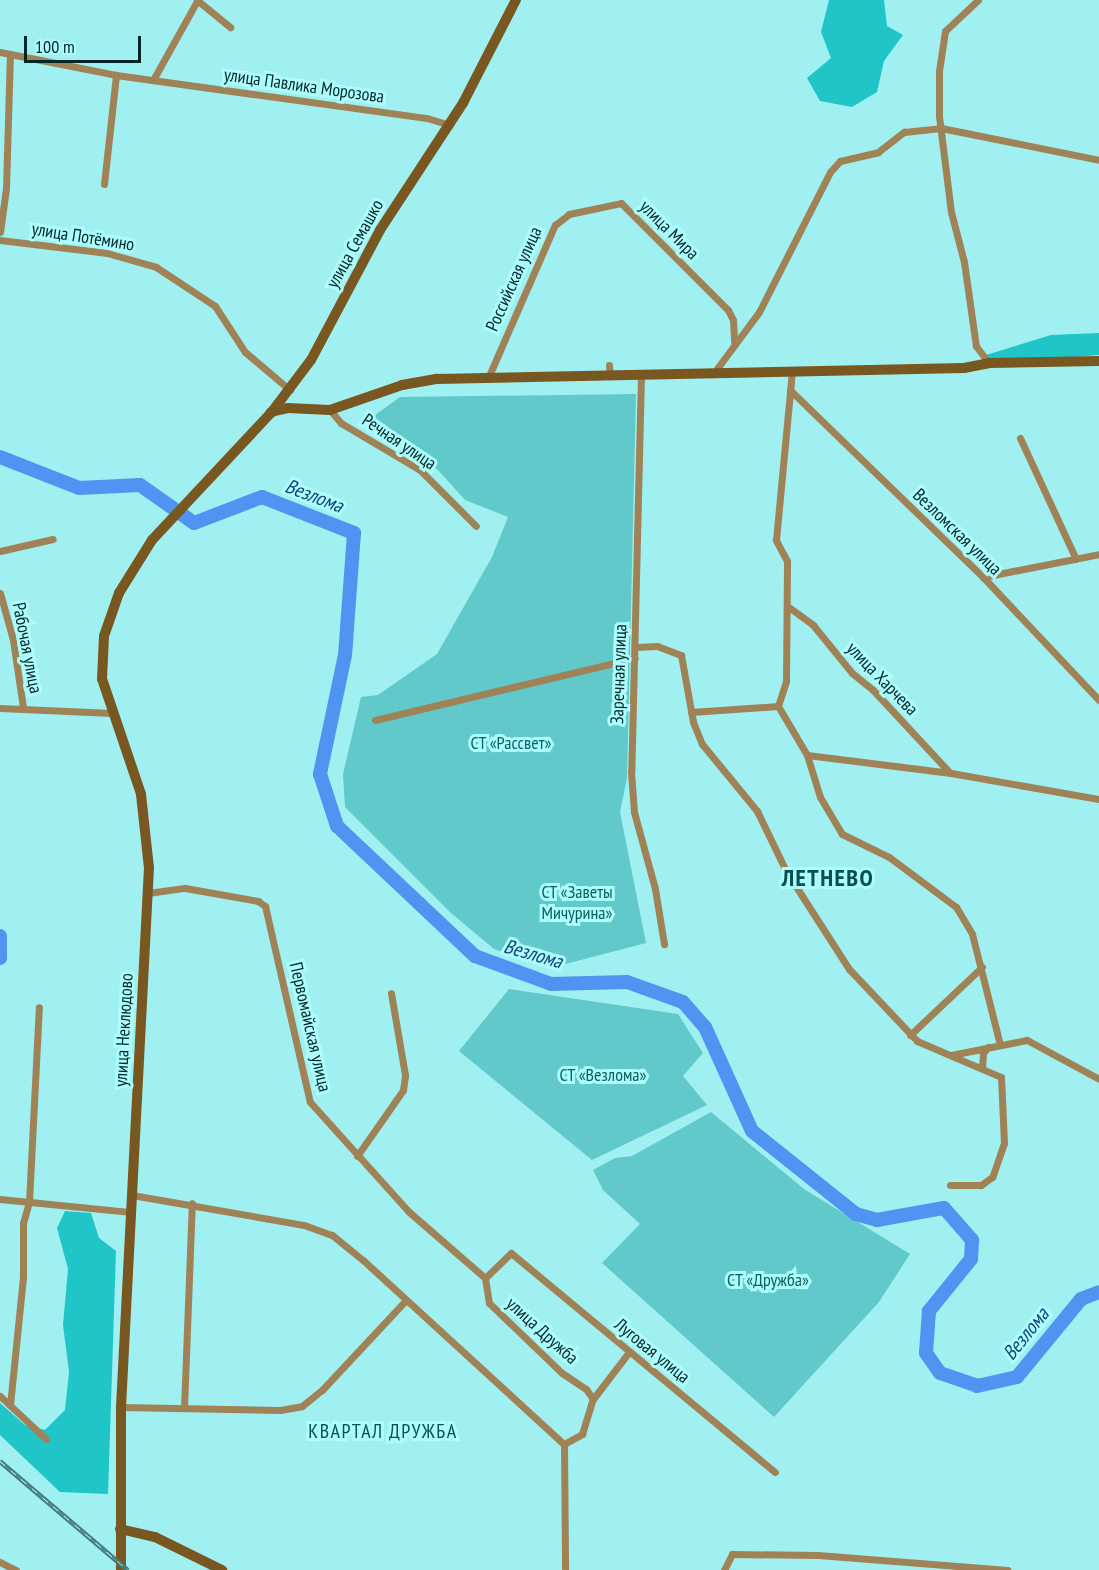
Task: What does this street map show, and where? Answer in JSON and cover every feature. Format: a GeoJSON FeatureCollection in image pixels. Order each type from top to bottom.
{"type":"FeatureCollection","features":[{"type":"Feature","properties":{"kind":"main road","name":"улица Семашко"},"geometry":{"type":"LineString","coordinates":[[160,530],[199,486],[271,413],[311,360],[380,230],[450,125],[516,0]]}},
{"type":"Feature","properties":{"kind":"main road"},"geometry":{"type":"LineString","coordinates":[[271,413],[296,409],[330,410],[418,381],[610,370],[641,375],[713,374],[964,368],[989,363],[1042,365],[1099,361]]}},
{"type":"Feature","properties":{"kind":"main road"},"geometry":{"type":"LineString","coordinates":[[290,390],[296,409]]}},
{"type":"Feature","properties":{"kind":"main road","name":"улица Неклюдово"},"geometry":{"type":"LineString","coordinates":[[121,1570],[121,1407],[148,893],[146,819],[134,770],[112,713],[101,665],[104,636],[119,593],[160,530]]}},
{"type":"Feature","properties":{"kind":"main road"},"geometry":{"type":"LineString","coordinates":[[120,1529],[155,1537],[222,1570]]}},
{"type":"Feature","properties":{"kind":"street"},"geometry":{"type":"LineString","coordinates":[[153,80],[197,0],[230,27]]}},
{"type":"Feature","properties":{"kind":"street"},"geometry":{"type":"LineString","coordinates":[[978,0],[945,31],[939,71],[941,128],[951,212],[964,262],[976,346],[989,363]]}},
{"type":"Feature","properties":{"kind":"street","name":"улица Павлика Морозова"},"geometry":{"type":"LineString","coordinates":[[0,52],[116,75],[427,118],[450,125]]}},
{"type":"Feature","properties":{"kind":"street"},"geometry":{"type":"LineString","coordinates":[[0,232],[6,188],[10,54]]}},
{"type":"Feature","properties":{"kind":"street"},"geometry":{"type":"LineString","coordinates":[[105,184],[116,75]]}},
{"type":"Feature","properties":{"kind":"street"},"geometry":{"type":"LineString","coordinates":[[713,374],[734,341],[759,312],[834,166],[840,161],[878,152],[904,132],[941,128],[1099,160]]}},
{"type":"Feature","properties":{"kind":"street","name":"улица Мира"},"geometry":{"type":"LineString","coordinates":[[621,203],[728,310],[733,320],[734,341]]}},
{"type":"Feature","properties":{"kind":"street","name":"Российская улица"},"geometry":{"type":"LineString","coordinates":[[488,378],[555,225],[569,214],[621,203]]}},
{"type":"Feature","properties":{"kind":"street","name":"улица Потёмино"},"geometry":{"type":"LineString","coordinates":[[0,240],[107,253],[156,267],[215,306],[245,352],[290,390]]}},
{"type":"Feature","properties":{"kind":"street"},"geometry":{"type":"LineString","coordinates":[[792,372],[776,540],[787,561],[790,608],[786,681],[778,706],[807,755],[820,797],[842,834],[889,857],[956,907],[972,934],[1000,1045]]}},
{"type":"Feature","properties":{"kind":"street","name":"Заречная улица"},"geometry":{"type":"LineString","coordinates":[[641,375],[634,812],[655,889],[664,944]]}},
{"type":"Feature","properties":{"kind":"street","name":"Везломская улица"},"geometry":{"type":"LineString","coordinates":[[790,390],[983,578],[1099,700]]}},
{"type":"Feature","properties":{"kind":"street","name":"Речная улица"},"geometry":{"type":"LineString","coordinates":[[330,410],[341,423],[420,470],[476,526]]}},
{"type":"Feature","properties":{"kind":"street"},"geometry":{"type":"LineString","coordinates":[[1020,438],[1076,559]]}},
{"type":"Feature","properties":{"kind":"street"},"geometry":{"type":"LineString","coordinates":[[0,551],[53,539]]}},
{"type":"Feature","properties":{"kind":"street"},"geometry":{"type":"LineString","coordinates":[[983,578],[1099,554]]}},
{"type":"Feature","properties":{"kind":"street","name":"Рабочая улица"},"geometry":{"type":"LineString","coordinates":[[0,593],[13,640],[23,708]]}},
{"type":"Feature","properties":{"kind":"street","name":"улица Харчева"},"geometry":{"type":"LineString","coordinates":[[790,608],[813,625],[852,673],[873,690],[951,773]]}},
{"type":"Feature","properties":{"kind":"street"},"geometry":{"type":"LineString","coordinates":[[636,647],[657,646],[681,655],[687,668],[691,712],[702,744],[756,812],[786,871],[835,951],[910,1035],[929,1048],[1001,1077],[1004,1143],[992,1177],[981,1185],[950,1185]]}},
{"type":"Feature","properties":{"kind":"street"},"geometry":{"type":"LineString","coordinates":[[375,720],[635,658]]}},
{"type":"Feature","properties":{"kind":"street"},"geometry":{"type":"LineString","coordinates":[[691,712],[778,706]]}},
{"type":"Feature","properties":{"kind":"street","name":"Рабочая улица"},"geometry":{"type":"LineString","coordinates":[[0,708],[112,713]]}},
{"type":"Feature","properties":{"kind":"street"},"geometry":{"type":"LineString","coordinates":[[807,755],[951,773],[1099,800]]}},
{"type":"Feature","properties":{"kind":"street","name":"Первомайская улица"},"geometry":{"type":"LineString","coordinates":[[148,893],[185,888],[258,901],[265,906],[308,1097],[330,1129],[408,1211],[485,1278]]}},
{"type":"Feature","properties":{"kind":"street"},"geometry":{"type":"LineString","coordinates":[[910,1035],[982,967]]}},
{"type":"Feature","properties":{"kind":"street"},"geometry":{"type":"LineString","coordinates":[[357,1156],[403,1090],[405,1075],[391,993]]}},
{"type":"Feature","properties":{"kind":"street"},"geometry":{"type":"LineString","coordinates":[[10,1405],[23,1278],[23,1223],[29,1202],[39,1007]]}},
{"type":"Feature","properties":{"kind":"street"},"geometry":{"type":"LineString","coordinates":[[949,1055],[1027,1040],[1099,1079]]}},
{"type":"Feature","properties":{"kind":"street"},"geometry":{"type":"LineString","coordinates":[[982,1068],[983,1053],[988,1047]]}},
{"type":"Feature","properties":{"kind":"street"},"geometry":{"type":"LineString","coordinates":[[132,1195],[192,1203],[293,1223],[332,1235],[564,1444],[565,1570]]}},
{"type":"Feature","properties":{"kind":"street"},"geometry":{"type":"LineString","coordinates":[[0,1200],[131,1212]]}},
{"type":"Feature","properties":{"kind":"street"},"geometry":{"type":"LineString","coordinates":[[184,1408],[192,1203]]}},
{"type":"Feature","properties":{"kind":"street","name":"Луговая улица"},"geometry":{"type":"LineString","coordinates":[[485,1278],[511,1253],[775,1472]]}},
{"type":"Feature","properties":{"kind":"street","name":"улица Дружба"},"geometry":{"type":"LineString","coordinates":[[485,1278],[489,1303],[562,1373],[586,1389],[593,1399]]}},
{"type":"Feature","properties":{"kind":"street"},"geometry":{"type":"LineString","coordinates":[[121,1407],[280,1410],[302,1406],[322,1390],[405,1301]]}},
{"type":"Feature","properties":{"kind":"street"},"geometry":{"type":"LineString","coordinates":[[564,1444],[582,1434],[593,1399],[629,1352]]}},
{"type":"Feature","properties":{"kind":"street"},"geometry":{"type":"LineString","coordinates":[[0,1396],[46,1440]]}},
{"type":"Feature","properties":{"kind":"street"},"geometry":{"type":"LineString","coordinates":[[724,1570],[732,1554],[818,1556],[1007,1570]]}},
{"type":"Feature","properties":{"kind":"street"},"geometry":{"type":"LineString","coordinates":[[0,1562],[16,1570]]}},
{"type":"Feature","properties":{"kind":"green space","name":"СТ «Рассвет»"},"geometry":{"type":"Polygon","coordinates":[[[636,394],[627,778],[620,812],[646,943],[550,968],[494,949],[451,913],[345,807],[343,774],[361,697],[378,695],[437,654],[492,557],[508,517],[465,500],[438,470],[368,420],[400,397],[636,394]]]}},
{"type":"Feature","properties":{"kind":"green space","name":"СТ «Везлома»"},"geometry":{"type":"Polygon","coordinates":[[[509,989],[678,1014],[703,1053],[683,1076],[707,1105],[592,1160],[459,1051],[509,989]]]}},
{"type":"Feature","properties":{"kind":"green space","name":"СТ «Дружба»"},"geometry":{"type":"Polygon","coordinates":[[[711,1112],[804,1189],[910,1254],[879,1302],[774,1417],[602,1263],[640,1224],[603,1190],[593,1170],[615,1158],[632,1156],[711,1112]]]}},
{"type":"Feature","properties":{"kind":"shaded area"},"geometry":{"type":"Polygon","coordinates":[[[829,0],[884,0],[887,26],[903,35],[884,61],[877,92],[852,107],[820,101],[807,78],[831,58],[821,32],[829,0]]]}},
{"type":"Feature","properties":{"kind":"shaded area"},"geometry":{"type":"Polygon","coordinates":[[[1099,333],[1099,355],[989,363],[986,355],[1051,335],[1099,333]]]}},
{"type":"Feature","properties":{"kind":"shaded area"},"geometry":{"type":"Polygon","coordinates":[[[65,1211],[91,1213],[99,1238],[116,1251],[108,1494],[60,1492],[0,1435],[0,1403],[25,1425],[45,1430],[65,1410],[69,1372],[63,1325],[68,1269],[57,1228],[65,1211]]]}},
{"type":"Feature","properties":{"kind":"waterway","name":"Везлома"},"geometry":{"type":"LineString","coordinates":[[0,457],[79,488],[140,485],[194,523],[262,497],[354,533],[345,655],[320,774],[337,826],[475,956],[551,984],[627,982],[683,1002],[705,1027],[752,1131],[856,1214],[877,1220],[944,1208],[972,1240],[971,1259],[929,1311],[926,1353],[940,1373],[977,1386],[1017,1377],[1081,1299],[1099,1292]]}},
{"type":"Feature","properties":{"kind":"waterway","name":"Везлома"},"geometry":{"type":"LineString","coordinates":[[0,936],[0,958]]}},
{"type":"Feature","properties":{"kind":"railway"},"geometry":{"type":"LineString","coordinates":[[0,1461],[128,1570]]}},
{"type":"Feature","properties":{"kind":"district","name":"ЛЕТНЕВО"},"geometry":{"type":"Point","coordinates":[828,878]}},
{"type":"Feature","properties":{"kind":"district","name":"КВАРТАЛ ДРУЖБА"},"geometry":{"type":"Point","coordinates":[383,1431]}},
{"type":"Feature","properties":{"kind":"park label","name":"СТ «Заветы Мичурина»"},"geometry":{"type":"Point","coordinates":[577,903]}}]}
